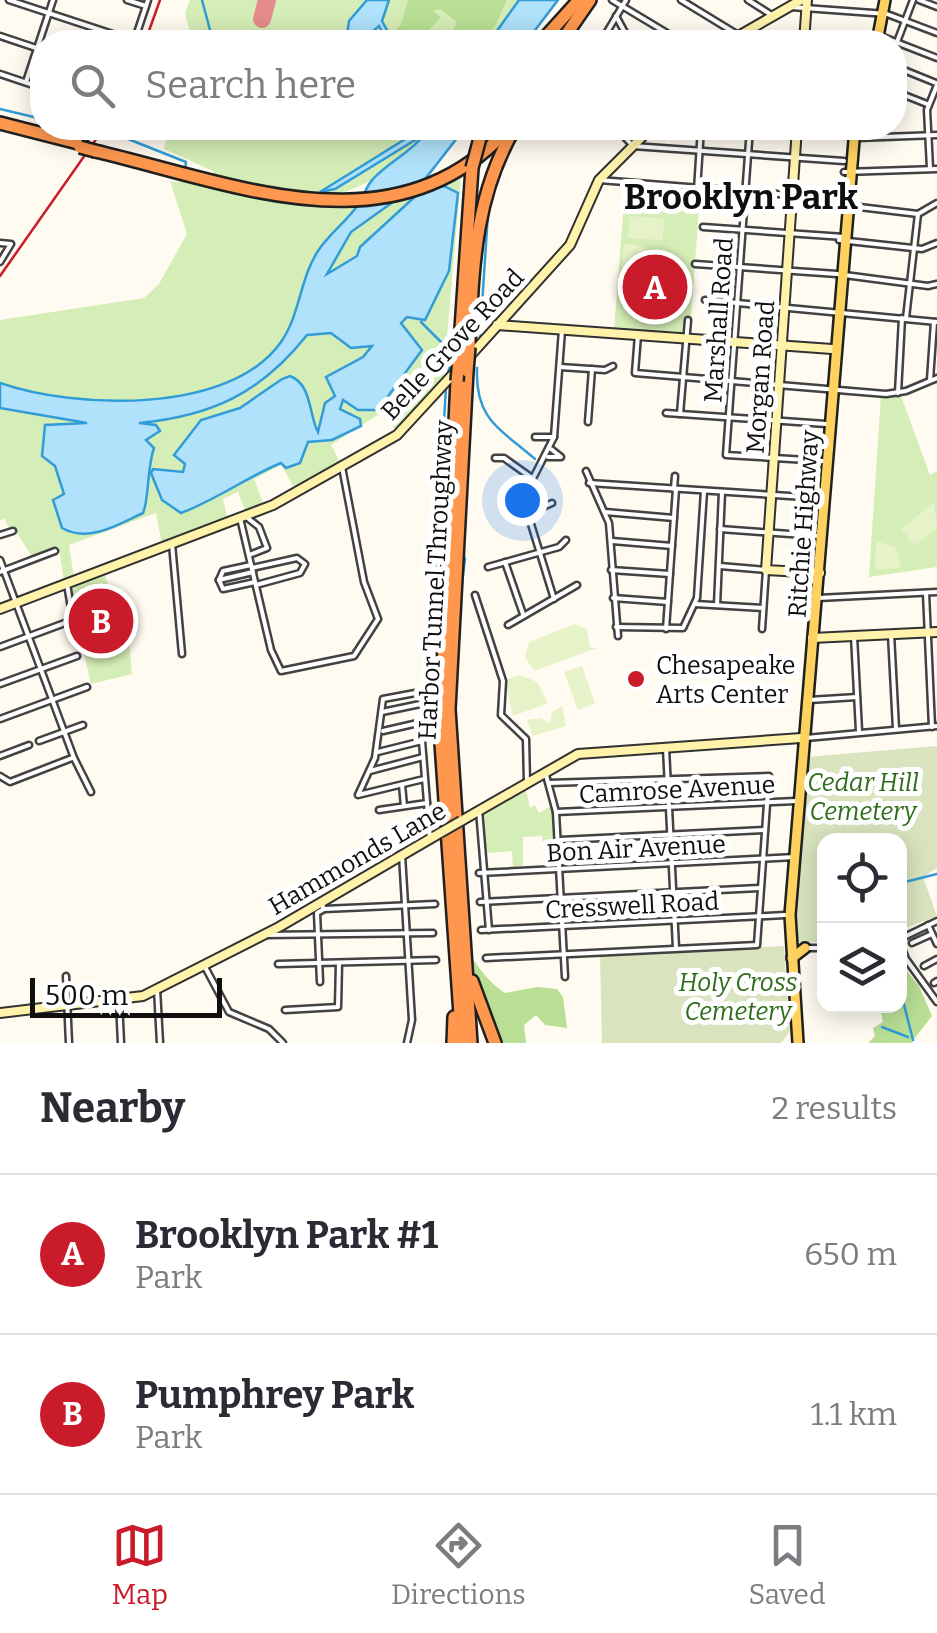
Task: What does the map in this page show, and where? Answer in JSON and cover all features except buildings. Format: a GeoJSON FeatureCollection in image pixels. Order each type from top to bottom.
{"type":"FeatureCollection","features":[{"type":"Feature","properties":{"kind":"highway"},"geometry":{"type":"LineString","coordinates":[[552,30],[579,0]]}},
{"type":"Feature","properties":{"kind":"highway"},"geometry":{"type":"LineString","coordinates":[[572,30],[592,0]]}},
{"type":"Feature","properties":{"kind":"highway","name":"Harbor Tunnel Throughway"},"geometry":{"type":"LineString","coordinates":[[0,126],[30,133]]}},
{"type":"Feature","properties":{"kind":"highway","name":"Harbor Tunnel Throughway"},"geometry":{"type":"LineString","coordinates":[[57,140],[334,199],[386,194],[438,179],[493,140]]}},
{"type":"Feature","properties":{"kind":"highway","name":"Harbor Tunnel Throughway"},"geometry":{"type":"LineString","coordinates":[[462,1043],[440,708],[472,168],[480,140]]}},
{"type":"Feature","properties":{"kind":"highway","name":"Harbor Tunnel Throughway"},"geometry":{"type":"LineString","coordinates":[[472,1043],[457,852],[450,686],[479,215],[504,140]]}},
{"type":"Feature","properties":{"kind":"highway"},"geometry":{"type":"LineString","coordinates":[[457,852],[470,975],[495,1043]]}},
{"type":"Feature","properties":{"kind":"highway"},"geometry":{"type":"LineString","coordinates":[[453,918],[453,1043]]}},
{"type":"Feature","properties":{"kind":"main road"},"geometry":{"type":"LineString","coordinates":[[883,30],[887,0]]}},
{"type":"Feature","properties":{"kind":"main road","name":"Ritchie Highway"},"geometry":{"type":"LineString","coordinates":[[804,738],[851,140]]}},
{"type":"Feature","properties":{"kind":"main road","name":"Ritchie Highway"},"geometry":{"type":"LineString","coordinates":[[790,951],[785,915],[818,598],[818,536],[837,311]]}},
{"type":"Feature","properties":{"kind":"main road","name":"Ritchie Highway"},"geometry":{"type":"LineString","coordinates":[[792,857],[790,951],[795,1043]]}},
{"type":"Feature","properties":{"kind":"main road"},"geometry":{"type":"LineString","coordinates":[[790,951],[806,948]]}},
{"type":"Feature","properties":{"kind":"street"},"geometry":{"type":"LineString","coordinates":[[9,0],[98,30]]}},
{"type":"Feature","properties":{"kind":"street"},"geometry":{"type":"LineString","coordinates":[[44,30],[53,0]]}},
{"type":"Feature","properties":{"kind":"street"},"geometry":{"type":"LineString","coordinates":[[127,0],[147,3],[138,30]]}},
{"type":"Feature","properties":{"kind":"street"},"geometry":{"type":"LineString","coordinates":[[612,0],[661,30]]}},
{"type":"Feature","properties":{"kind":"street"},"geometry":{"type":"LineString","coordinates":[[608,30],[626,0]]}},
{"type":"Feature","properties":{"kind":"street"},"geometry":{"type":"LineString","coordinates":[[681,0],[721,30]]}},
{"type":"Feature","properties":{"kind":"street"},"geometry":{"type":"LineString","coordinates":[[748,0],[774,16]]}},
{"type":"Feature","properties":{"kind":"street"},"geometry":{"type":"LineString","coordinates":[[901,30],[916,0],[937,7]]}},
{"type":"Feature","properties":{"kind":"street"},"geometry":{"type":"LineString","coordinates":[[749,30],[789,7],[804,3],[885,13],[937,33]]}},
{"type":"Feature","properties":{"kind":"street"},"geometry":{"type":"LineString","coordinates":[[804,3],[804,30]]}},
{"type":"Feature","properties":{"kind":"street"},"geometry":{"type":"LineString","coordinates":[[616,16],[624,30]]}},
{"type":"Feature","properties":{"kind":"street"},"geometry":{"type":"LineString","coordinates":[[757,30],[758,25]]}},
{"type":"Feature","properties":{"kind":"street"},"geometry":{"type":"LineString","coordinates":[[0,36],[30,46]]}},
{"type":"Feature","properties":{"kind":"street"},"geometry":{"type":"LineString","coordinates":[[907,47],[937,58]]}},
{"type":"Feature","properties":{"kind":"street"},"geometry":{"type":"LineString","coordinates":[[907,71],[937,84],[929,104],[930,169]]}},
{"type":"Feature","properties":{"kind":"street"},"geometry":{"type":"LineString","coordinates":[[26,82],[30,73]]}},
{"type":"Feature","properties":{"kind":"street"},"geometry":{"type":"LineString","coordinates":[[0,74],[30,84]]}},
{"type":"Feature","properties":{"kind":"street"},"geometry":{"type":"LineString","coordinates":[[907,96],[929,104]]}},
{"type":"Feature","properties":{"kind":"street"},"geometry":{"type":"LineString","coordinates":[[907,134],[937,135]]}},
{"type":"Feature","properties":{"kind":"street"},"geometry":{"type":"LineString","coordinates":[[627,140],[633,146],[795,158],[846,168],[937,169]]}},
{"type":"Feature","properties":{"kind":"street","name":"Belle Grove Road"},"geometry":{"type":"LineString","coordinates":[[0,609],[242,517],[342,466],[404,428],[570,244],[599,180],[639,140]]}},
{"type":"Feature","properties":{"kind":"street"},"geometry":{"type":"LineString","coordinates":[[696,206],[700,140]]}},
{"type":"Feature","properties":{"kind":"street","name":"Marshall Road"},"geometry":{"type":"LineString","coordinates":[[749,140],[726,454],[774,458]]}},
{"type":"Feature","properties":{"kind":"street","name":"Morgan Road"},"geometry":{"type":"LineString","coordinates":[[762,629],[797,140]]}},
{"type":"Feature","properties":{"kind":"street"},"geometry":{"type":"LineString","coordinates":[[599,180],[793,195],[918,214],[937,203]]}},
{"type":"Feature","properties":{"kind":"street"},"geometry":{"type":"LineString","coordinates":[[898,393],[918,214]]}},
{"type":"Feature","properties":{"kind":"street"},"geometry":{"type":"LineString","coordinates":[[703,226],[914,248],[937,243]]}},
{"type":"Feature","properties":{"kind":"street"},"geometry":{"type":"LineString","coordinates":[[0,243],[11,244],[0,262]]}},
{"type":"Feature","properties":{"kind":"street"},"geometry":{"type":"LineString","coordinates":[[695,264],[937,284]]}},
{"type":"Feature","properties":{"kind":"street"},"geometry":{"type":"LineString","coordinates":[[706,300],[935,322],[930,380]]}},
{"type":"Feature","properties":{"kind":"street"},"geometry":{"type":"LineString","coordinates":[[680,414],[688,320]]}},
{"type":"Feature","properties":{"kind":"street"},"geometry":{"type":"LineString","coordinates":[[497,325],[832,349]]}},
{"type":"Feature","properties":{"kind":"street"},"geometry":{"type":"LineString","coordinates":[[554,599],[527,514],[524,492],[548,456],[554,437],[562,330]]}},
{"type":"Feature","properties":{"kind":"street"},"geometry":{"type":"LineString","coordinates":[[638,335],[635,373],[898,393],[937,378]]}},
{"type":"Feature","properties":{"kind":"street"},"geometry":{"type":"LineString","coordinates":[[560,367],[613,366]]}},
{"type":"Feature","properties":{"kind":"street"},"geometry":{"type":"LineString","coordinates":[[588,422],[592,369]]}},
{"type":"Feature","properties":{"kind":"street"},"geometry":{"type":"LineString","coordinates":[[666,413],[826,424]]}},
{"type":"Feature","properties":{"kind":"street"},"geometry":{"type":"LineString","coordinates":[[535,437],[554,437]]}},
{"type":"Feature","properties":{"kind":"street"},"geometry":{"type":"LineString","coordinates":[[548,456],[562,458],[550,449]]}},
{"type":"Feature","properties":{"kind":"street"},"geometry":{"type":"LineString","coordinates":[[494,458],[504,458],[532,478]]}},
{"type":"Feature","properties":{"kind":"street"},"geometry":{"type":"LineString","coordinates":[[774,458],[824,461]]}},
{"type":"Feature","properties":{"kind":"street"},"geometry":{"type":"LineString","coordinates":[[242,517],[255,583],[280,672],[354,656],[376,626],[342,466]]}},
{"type":"Feature","properties":{"kind":"street"},"geometry":{"type":"LineString","coordinates":[[586,470],[605,512],[618,636]]}},
{"type":"Feature","properties":{"kind":"street"},"geometry":{"type":"LineString","coordinates":[[666,630],[675,476]]}},
{"type":"Feature","properties":{"kind":"street"},"geometry":{"type":"LineString","coordinates":[[589,483],[821,498]]}},
{"type":"Feature","properties":{"kind":"street"},"geometry":{"type":"LineString","coordinates":[[509,491],[524,492]]}},
{"type":"Feature","properties":{"kind":"street"},"geometry":{"type":"LineString","coordinates":[[616,626],[681,630],[695,604],[704,491]]}},
{"type":"Feature","properties":{"kind":"street"},"geometry":{"type":"LineString","coordinates":[[717,605],[722,492]]}},
{"type":"Feature","properties":{"kind":"street"},"geometry":{"type":"LineString","coordinates":[[527,514],[552,502]]}},
{"type":"Feature","properties":{"kind":"street"},"geometry":{"type":"LineString","coordinates":[[605,512],[674,518]]}},
{"type":"Feature","properties":{"kind":"street"},"geometry":{"type":"LineString","coordinates":[[242,517],[258,527],[266,548],[249,555]]}},
{"type":"Feature","properties":{"kind":"street"},"geometry":{"type":"LineString","coordinates":[[720,529],[818,536]]}},
{"type":"Feature","properties":{"kind":"street"},"geometry":{"type":"LineString","coordinates":[[0,535],[12,531]]}},
{"type":"Feature","properties":{"kind":"street"},"geometry":{"type":"LineString","coordinates":[[488,567],[566,540]]}},
{"type":"Feature","properties":{"kind":"street"},"geometry":{"type":"LineString","coordinates":[[610,541],[672,546]]}},
{"type":"Feature","properties":{"kind":"street"},"geometry":{"type":"LineString","coordinates":[[172,544],[182,654]]}},
{"type":"Feature","properties":{"kind":"street"},"geometry":{"type":"LineString","coordinates":[[2,571],[55,551]]}},
{"type":"Feature","properties":{"kind":"street"},"geometry":{"type":"LineString","coordinates":[[219,580],[297,558],[305,564],[300,574],[221,589],[219,580],[220,572],[235,565],[252,568]]}},
{"type":"Feature","properties":{"kind":"street"},"geometry":{"type":"LineString","coordinates":[[0,560],[74,758],[91,792]]}},
{"type":"Feature","properties":{"kind":"street"},"geometry":{"type":"LineString","coordinates":[[505,562],[524,616]]}},
{"type":"Feature","properties":{"kind":"street"},"geometry":{"type":"LineString","coordinates":[[719,566],[818,573]]}},
{"type":"Feature","properties":{"kind":"street"},"geometry":{"type":"LineString","coordinates":[[611,570],[670,574]]}},
{"type":"Feature","properties":{"kind":"street"},"geometry":{"type":"LineString","coordinates":[[0,647],[73,620],[66,584]]}},
{"type":"Feature","properties":{"kind":"street"},"geometry":{"type":"LineString","coordinates":[[508,624],[577,585]]}},
{"type":"Feature","properties":{"kind":"street"},"geometry":{"type":"LineString","coordinates":[[818,598],[937,592]]}},
{"type":"Feature","properties":{"kind":"street"},"geometry":{"type":"LineString","coordinates":[[804,738],[935,726],[932,632],[926,593]]}},
{"type":"Feature","properties":{"kind":"street"},"geometry":{"type":"LineString","coordinates":[[475,596],[503,680],[501,715],[526,740],[527,782]]}},
{"type":"Feature","properties":{"kind":"street"},"geometry":{"type":"LineString","coordinates":[[612,598],[668,602]]}},
{"type":"Feature","properties":{"kind":"street"},"geometry":{"type":"LineString","coordinates":[[695,604],[763,608]]}},
{"type":"Feature","properties":{"kind":"street"},"geometry":{"type":"LineString","coordinates":[[813,638],[932,632]]}},
{"type":"Feature","properties":{"kind":"street"},"geometry":{"type":"LineString","coordinates":[[890,634],[896,730]]}},
{"type":"Feature","properties":{"kind":"street"},"geometry":{"type":"LineString","coordinates":[[854,636],[859,733]]}},
{"type":"Feature","properties":{"kind":"street"},"geometry":{"type":"LineString","coordinates":[[0,684],[77,656]]}},
{"type":"Feature","properties":{"kind":"street"},"geometry":{"type":"LineString","coordinates":[[0,719],[87,687]]}},
{"type":"Feature","properties":{"kind":"street"},"geometry":{"type":"LineString","coordinates":[[424,778],[358,794],[376,752],[383,700],[426,690],[422,758],[427,802],[430,838]]}},
{"type":"Feature","properties":{"kind":"street"},"geometry":{"type":"LineString","coordinates":[[809,700],[857,697]]}},
{"type":"Feature","properties":{"kind":"street"},"geometry":{"type":"LineString","coordinates":[[382,712],[424,703]]}},
{"type":"Feature","properties":{"kind":"street"},"geometry":{"type":"LineString","coordinates":[[380,732],[422,722]]}},
{"type":"Feature","properties":{"kind":"street"},"geometry":{"type":"LineString","coordinates":[[39,741],[83,726]]}},
{"type":"Feature","properties":{"kind":"street","name":"Hammonds Lane"},"geometry":{"type":"LineString","coordinates":[[734,745],[804,738]]}},
{"type":"Feature","properties":{"kind":"street"},"geometry":{"type":"LineString","coordinates":[[376,752],[422,740]]}},
{"type":"Feature","properties":{"kind":"street","name":"Hammonds Lane"},"geometry":{"type":"LineString","coordinates":[[0,1012],[119,1001],[156,989],[322,906],[430,838],[578,754],[777,740]]}},
{"type":"Feature","properties":{"kind":"street"},"geometry":{"type":"LineString","coordinates":[[0,756],[29,745]]}},
{"type":"Feature","properties":{"kind":"street"},"geometry":{"type":"LineString","coordinates":[[666,748],[676,949]]}},
{"type":"Feature","properties":{"kind":"street"},"geometry":{"type":"LineString","coordinates":[[0,776],[5,782],[74,758]]}},
{"type":"Feature","properties":{"kind":"street"},"geometry":{"type":"LineString","coordinates":[[370,771],[422,758]]}},
{"type":"Feature","properties":{"kind":"street"},"geometry":{"type":"LineString","coordinates":[[544,771],[556,812],[565,977]]}},
{"type":"Feature","properties":{"kind":"street"},"geometry":{"type":"LineString","coordinates":[[486,958],[756,945],[769,776],[549,783]]}},
{"type":"Feature","properties":{"kind":"street"},"geometry":{"type":"LineString","coordinates":[[402,785],[404,806]]}},
{"type":"Feature","properties":{"kind":"street","name":"Camrose Avenue"},"geometry":{"type":"LineString","coordinates":[[556,812],[798,801]]}},
{"type":"Feature","properties":{"kind":"street"},"geometry":{"type":"LineString","coordinates":[[379,810],[427,802]]}},
{"type":"Feature","properties":{"kind":"street"},"geometry":{"type":"LineString","coordinates":[[479,810],[490,930]]}},
{"type":"Feature","properties":{"kind":"street"},"geometry":{"type":"LineString","coordinates":[[558,840],[764,830]]}},
{"type":"Feature","properties":{"kind":"street"},"geometry":{"type":"LineString","coordinates":[[402,856],[412,1020],[407,1043]]}},
{"type":"Feature","properties":{"kind":"street","name":"Bon Air Avenue"},"geometry":{"type":"LineString","coordinates":[[482,873],[792,857]]}},
{"type":"Feature","properties":{"kind":"street"},"geometry":{"type":"LineString","coordinates":[[480,902],[759,888]]}},
{"type":"Feature","properties":{"kind":"street"},"geometry":{"type":"LineString","coordinates":[[320,982],[317,913],[322,906],[435,904]]}},
{"type":"Feature","properties":{"kind":"street","name":"Cresswell Road"},"geometry":{"type":"LineString","coordinates":[[481,930],[785,915]]}},
{"type":"Feature","properties":{"kind":"street"},"geometry":{"type":"LineString","coordinates":[[907,933],[937,921]]}},
{"type":"Feature","properties":{"kind":"street"},"geometry":{"type":"LineString","coordinates":[[928,925],[937,944]]}},
{"type":"Feature","properties":{"kind":"street"},"geometry":{"type":"LineString","coordinates":[[264,935],[433,933]]}},
{"type":"Feature","properties":{"kind":"street"},"geometry":{"type":"LineString","coordinates":[[912,943],[932,934]]}},
{"type":"Feature","properties":{"kind":"street"},"geometry":{"type":"LineString","coordinates":[[806,948],[817,948]]}},
{"type":"Feature","properties":{"kind":"street"},"geometry":{"type":"LineString","coordinates":[[924,966],[937,959]]}},
{"type":"Feature","properties":{"kind":"street"},"geometry":{"type":"LineString","coordinates":[[278,964],[436,960]]}},
{"type":"Feature","properties":{"kind":"street"},"geometry":{"type":"LineString","coordinates":[[285,1010],[338,1007],[339,963]]}},
{"type":"Feature","properties":{"kind":"street"},"geometry":{"type":"LineString","coordinates":[[907,963],[937,1002]]}},
{"type":"Feature","properties":{"kind":"street"},"geometry":{"type":"LineString","coordinates":[[204,965],[230,1012],[269,1029],[284,1043]]}},
{"type":"Feature","properties":{"kind":"street"},"geometry":{"type":"LineString","coordinates":[[66,976],[68,1043]]}},
{"type":"Feature","properties":{"kind":"street"},"geometry":{"type":"LineString","coordinates":[[156,989],[160,1043]]}},
{"type":"Feature","properties":{"kind":"street"},"geometry":{"type":"LineString","coordinates":[[119,1001],[121,1043]]}},
{"type":"Feature","properties":{"kind":"green space"},"geometry":{"type":"Polygon","coordinates":[[[190,0],[519,0],[498,30],[189,30],[185,13],[190,0]]]}},
{"type":"Feature","properties":{"kind":"green space"},"geometry":{"type":"Polygon","coordinates":[[[408,0],[507,0],[491,30],[453,30],[457,22],[440,9],[433,11],[441,17],[429,30],[395,30],[401,25],[408,0]]]}},
{"type":"Feature","properties":{"kind":"green space"},"geometry":{"type":"Polygon","coordinates":[[[166,140],[420,140],[383,173],[356,188],[324,197],[321,204],[393,201],[461,177],[443,382],[397,432],[381,413],[331,445],[341,464],[295,489],[281,465],[254,479],[264,505],[246,513],[238,492],[223,499],[228,521],[162,545],[156,513],[69,545],[74,578],[64,582],[59,547],[32,557],[14,528],[9,529],[5,519],[0,520],[0,320],[144,298],[159,284],[187,234],[170,181],[178,183],[180,177],[213,182],[213,171],[164,149],[166,140]]]}},
{"type":"Feature","properties":{"kind":"green space"},"geometry":{"type":"Polygon","coordinates":[[[624,202],[699,208],[691,318],[684,318],[682,334],[614,330],[624,202]]]}},
{"type":"Feature","properties":{"kind":"green space"},"geometry":{"type":"Polygon","coordinates":[[[630,216],[664,219],[663,240],[628,238],[630,216]]]}},
{"type":"Feature","properties":{"kind":"green space"},"geometry":{"type":"Polygon","coordinates":[[[624,244],[652,254],[655,283],[621,278],[624,244]]]}},
{"type":"Feature","properties":{"kind":"green space"},"geometry":{"type":"Polygon","coordinates":[[[881,396],[901,396],[930,475],[937,471],[937,567],[869,577],[881,396]]]}},
{"type":"Feature","properties":{"kind":"green space"},"geometry":{"type":"Polygon","coordinates":[[[934,502],[937,528],[915,546],[901,529],[934,502]]]}},
{"type":"Feature","properties":{"kind":"green space"},"geometry":{"type":"Polygon","coordinates":[[[876,541],[896,547],[901,568],[875,569],[876,541]]]}},
{"type":"Feature","properties":{"kind":"green space"},"geometry":{"type":"Polygon","coordinates":[[[104,573],[116,609],[126,606],[132,674],[91,684],[69,586],[104,573]]]}},
{"type":"Feature","properties":{"kind":"green space"},"geometry":{"type":"Polygon","coordinates":[[[575,624],[587,629],[590,647],[597,648],[534,671],[525,657],[529,642],[575,624]]]}},
{"type":"Feature","properties":{"kind":"green space"},"geometry":{"type":"Polygon","coordinates":[[[582,666],[595,703],[578,710],[564,672],[582,666]]]}},
{"type":"Feature","properties":{"kind":"green space"},"geometry":{"type":"Polygon","coordinates":[[[520,675],[537,682],[548,703],[513,716],[505,680],[520,675]]]}},
{"type":"Feature","properties":{"kind":"green space"},"geometry":{"type":"Polygon","coordinates":[[[562,706],[566,726],[533,736],[527,720],[541,718],[550,724],[552,712],[562,706]]]}},
{"type":"Feature","properties":{"kind":"green space","name":"Cedar Hill Cemetery"},"geometry":{"type":"Polygon","coordinates":[[[937,746],[937,868],[923,877],[937,916],[907,927],[907,833],[817,833],[817,942],[792,942],[806,757],[937,746]]]}},
{"type":"Feature","properties":{"kind":"green space"},"geometry":{"type":"Polygon","coordinates":[[[525,785],[530,808],[535,805],[539,813],[553,805],[557,847],[543,848],[542,836],[523,837],[523,865],[513,868],[512,851],[485,853],[480,810],[525,785]]]}},
{"type":"Feature","properties":{"kind":"green space","name":"Holy Cross Cemetery"},"geometry":{"type":"Polygon","coordinates":[[[784,946],[790,1031],[781,1043],[602,1043],[600,954],[784,946]]]}},
{"type":"Feature","properties":{"kind":"green space"},"geometry":{"type":"Polygon","coordinates":[[[471,956],[505,993],[537,987],[557,989],[563,997],[567,1028],[545,1025],[536,1015],[524,1025],[526,1043],[498,1043],[475,982],[471,956]]]}},
{"type":"Feature","properties":{"kind":"green space"},"geometry":{"type":"Polygon","coordinates":[[[907,971],[919,986],[932,1016],[911,1043],[868,1043],[875,1036],[873,1028],[883,1022],[881,1013],[907,1013],[907,971]]]}},
{"type":"Feature","properties":{"kind":"water"},"geometry":{"type":"Polygon","coordinates":[[[367,0],[389,0],[382,21],[387,30],[379,26],[374,30],[348,30],[349,21],[367,0]]]}},
{"type":"Feature","properties":{"kind":"water"},"geometry":{"type":"Polygon","coordinates":[[[519,0],[558,0],[535,30],[498,30],[519,0]]]}},
{"type":"Feature","properties":{"kind":"water"},"geometry":{"type":"Polygon","coordinates":[[[404,140],[415,140],[335,189],[320,192],[404,140]]]}},
{"type":"Feature","properties":{"kind":"water"},"geometry":{"type":"Polygon","coordinates":[[[419,140],[456,140],[425,179],[351,232],[327,274],[357,256],[360,247],[420,192],[444,186],[458,193],[449,271],[425,320],[407,317],[401,323],[422,350],[378,410],[358,410],[343,400],[340,409],[360,419],[361,426],[332,440],[308,442],[300,463],[286,468],[281,463],[181,513],[162,500],[151,473],[153,469],[183,472],[185,464],[174,455],[201,420],[240,408],[282,379],[290,376],[302,386],[318,432],[325,403],[335,396],[326,377],[363,357],[372,346],[351,348],[331,333],[307,335],[272,372],[233,398],[190,414],[139,423],[156,425],[160,431],[146,440],[154,448],[143,513],[93,533],[62,528],[53,500],[64,494],[55,466],[42,456],[45,425],[87,423],[0,408],[0,383],[68,398],[149,400],[226,383],[257,366],[287,331],[307,273],[322,245],[360,202],[373,179],[419,140]]]}},
{"type":"Feature","properties":{"kind":"waterway"},"geometry":{"type":"LineString","coordinates":[[202,0],[210,30]]}},
{"type":"Feature","properties":{"kind":"waterway"},"geometry":{"type":"LineString","coordinates":[[0,109],[30,116]]}},
{"type":"Feature","properties":{"kind":"waterway"},"geometry":{"type":"LineString","coordinates":[[131,140],[186,162],[185,170]]}},
{"type":"Feature","properties":{"kind":"waterway"},"geometry":{"type":"LineString","coordinates":[[480,336],[488,213]]}},
{"type":"Feature","properties":{"kind":"waterway"},"geometry":{"type":"LineString","coordinates":[[421,322],[452,353],[448,373]]}},
{"type":"Feature","properties":{"kind":"waterway"},"geometry":{"type":"LineString","coordinates":[[477,368],[477,385],[485,411],[500,430],[535,459]]}},
{"type":"Feature","properties":{"kind":"waterway"},"geometry":{"type":"LineString","coordinates":[[432,621],[446,387]]}},
{"type":"Feature","properties":{"kind":"waterway"},"geometry":{"type":"LineString","coordinates":[[461,590],[465,559],[462,552]]}},
{"type":"Feature","properties":{"kind":"waterway"},"geometry":{"type":"LineString","coordinates":[[907,882],[937,874]]}},
{"type":"Feature","properties":{"kind":"waterway"},"geometry":{"type":"LineString","coordinates":[[906,1013],[913,1040]]}},
{"type":"Feature","properties":{"kind":"waterway"},"geometry":{"type":"LineString","coordinates":[[882,1027],[908,1037]]}},
{"type":"Feature","properties":{"kind":"runway"},"geometry":{"type":"LineString","coordinates":[[262,19],[267,0]]}},
{"type":"Feature","properties":{"kind":"tram line"},"geometry":{"type":"LineString","coordinates":[[149,30],[160,0]]}},
{"type":"Feature","properties":{"kind":"tram line"},"geometry":{"type":"LineString","coordinates":[[0,276],[96,140]]}},
{"type":"Feature","properties":{"kind":"place","name":"Brooklyn Park #1"},"geometry":{"type":"Point","coordinates":[655,287]}},
{"type":"Feature","properties":{"kind":"place","name":"Pumphrey Park"},"geometry":{"type":"Point","coordinates":[101,621]}},
{"type":"Feature","properties":{"kind":"place","name":"Chesapeake Arts Center"},"geometry":{"type":"Point","coordinates":[636,679]}},
{"type":"Feature","properties":{"kind":"district","name":"Brooklyn Park"},"geometry":{"type":"Point","coordinates":[741,197]}}]}
